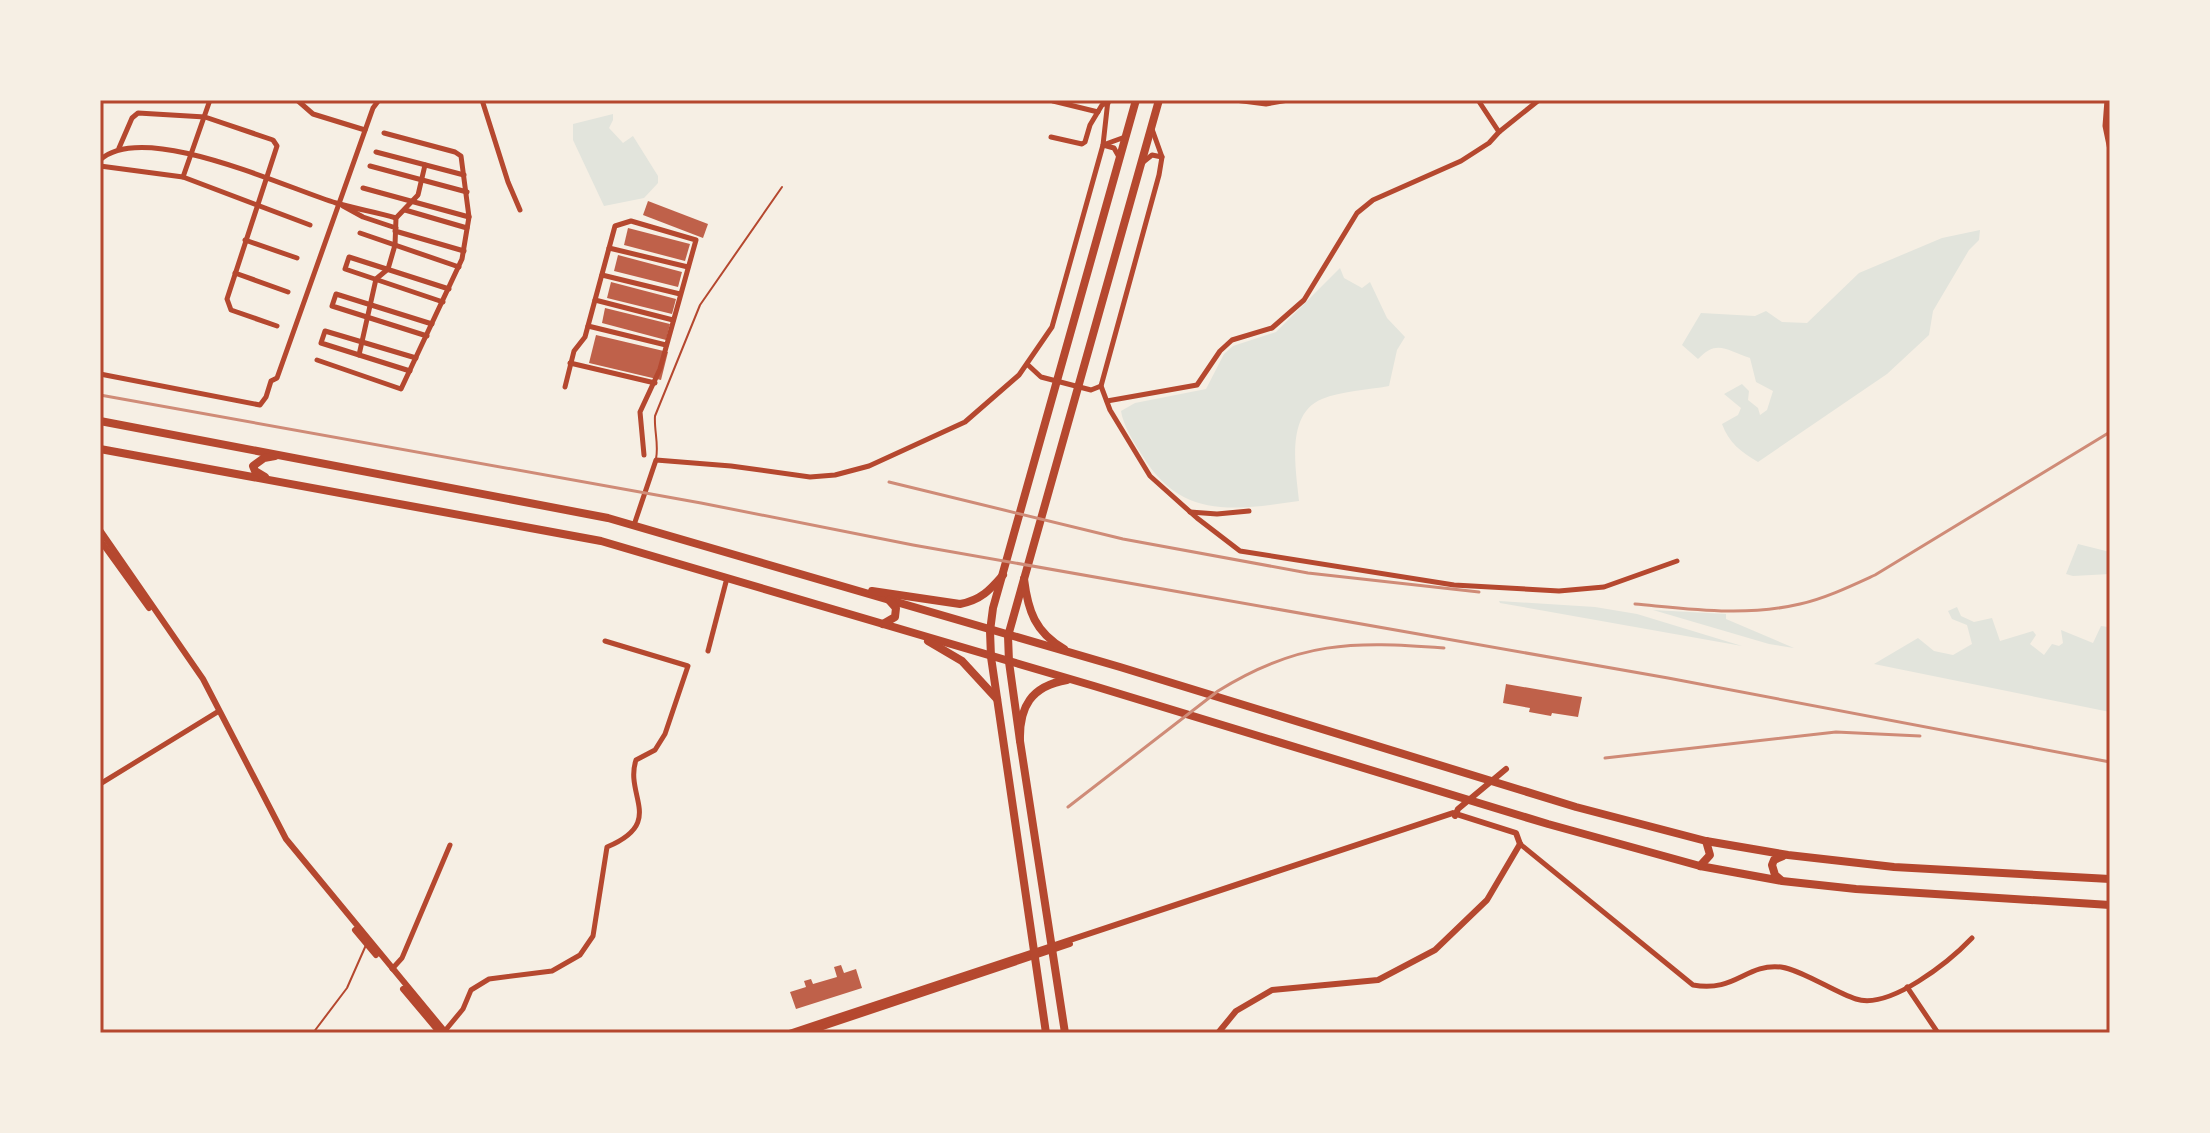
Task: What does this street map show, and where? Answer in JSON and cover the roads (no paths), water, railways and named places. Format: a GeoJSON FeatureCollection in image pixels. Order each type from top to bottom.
{"type":"FeatureCollection","features":[{"type":"Feature","properties":{"kind":"main road"},"geometry":{"type":"LineString","coordinates":[[1046,1033],[991,657],[990,631],[1136,100]]}},
{"type":"Feature","properties":{"kind":"main road"},"geometry":{"type":"LineString","coordinates":[[1065,1033],[1020,741],[1008,636],[1159,100]]}},
{"type":"Feature","properties":{"kind":"main road"},"geometry":{"type":"LineString","coordinates":[[100,421],[634,525],[1120,667],[1576,807],[1706,841],[1788,855],[1894,867],[2110,879]]}},
{"type":"Feature","properties":{"kind":"main road"},"geometry":{"type":"LineString","coordinates":[[100,452],[111,451],[601,541],[1548,824],[1700,866],[1782,881],[1856,889],[2110,905]]}},
{"type":"Feature","properties":{"kind":"main road"},"geometry":{"type":"LineString","coordinates":[[275,482],[261,475],[253,466],[264,458],[280,455]]}},
{"type":"Feature","properties":{"kind":"main road"},"geometry":{"type":"LineString","coordinates":[[841,586],[960,604],[975,601],[987,593],[1003,575]]}},
{"type":"Feature","properties":{"kind":"main road"},"geometry":{"type":"LineString","coordinates":[[1024,579],[1027,603],[1040,631],[1075,655]]}},
{"type":"Feature","properties":{"kind":"main road"},"geometry":{"type":"LineString","coordinates":[[882,624],[893,620],[897,612],[888,600]]}},
{"type":"Feature","properties":{"kind":"main road"},"geometry":{"type":"LineString","coordinates":[[944,602],[968,624]]}},
{"type":"Feature","properties":{"kind":"main road"},"geometry":{"type":"LineString","coordinates":[[917,635],[962,661],[997,699]]}},
{"type":"Feature","properties":{"kind":"main road"},"geometry":{"type":"LineString","coordinates":[[1020,741],[1020,719],[1026,703],[1042,687],[1070,679]]}},
{"type":"Feature","properties":{"kind":"main road"},"geometry":{"type":"LineString","coordinates":[[1700,866],[1710,855],[1706,841]]}},
{"type":"Feature","properties":{"kind":"main road"},"geometry":{"type":"LineString","coordinates":[[1782,881],[1775,875],[1772,865],[1779,857],[1788,855]]}},
{"type":"Feature","properties":{"kind":"street"},"geometry":{"type":"LineString","coordinates":[[183,177],[210,100]]}},
{"type":"Feature","properties":{"kind":"street"},"geometry":{"type":"LineString","coordinates":[[297,100],[313,114],[365,130]]}},
{"type":"Feature","properties":{"kind":"street"},"geometry":{"type":"LineString","coordinates":[[100,374],[260,405],[271,381],[277,378],[373,108],[379,100]]}},
{"type":"Feature","properties":{"kind":"street"},"geometry":{"type":"LineString","coordinates":[[482,100],[520,210]]}},
{"type":"Feature","properties":{"kind":"street"},"geometry":{"type":"LineString","coordinates":[[1235,100],[1266,104],[1288,100]]}},
{"type":"Feature","properties":{"kind":"street"},"geometry":{"type":"LineString","coordinates":[[1478,100],[1499,132]]}},
{"type":"Feature","properties":{"kind":"street"},"geometry":{"type":"LineString","coordinates":[[1107,401],[1197,385],[1220,351],[1232,340],[1272,328],[1304,300],[1357,213],[1373,200],[1461,161],[1489,143],[1539,100]]}},
{"type":"Feature","properties":{"kind":"street"},"geometry":{"type":"LineString","coordinates":[[2107,100],[2105,126],[2110,150]]}},
{"type":"Feature","properties":{"kind":"street"},"geometry":{"type":"LineString","coordinates":[[1053,101],[1098,112]]}},
{"type":"Feature","properties":{"kind":"street"},"geometry":{"type":"LineString","coordinates":[[1051,137],[1082,144],[1102,105],[1108,102]]}},
{"type":"Feature","properties":{"kind":"street"},"geometry":{"type":"LineString","coordinates":[[634,525],[656,460],[810,477],[835,475],[869,466],[965,422],[1019,375],[1052,327],[1103,145],[1108,102]]}},
{"type":"Feature","properties":{"kind":"street"},"geometry":{"type":"LineString","coordinates":[[119,148],[132,118],[138,113],[205,117],[273,140],[277,146],[227,299],[231,310],[277,326]]}},
{"type":"Feature","properties":{"kind":"street"},"geometry":{"type":"LineString","coordinates":[[1151,127],[1162,157],[1159,175],[1101,386],[1150,476],[1189,511],[1240,551],[1454,585],[1559,591],[1604,587],[1677,561]]}},
{"type":"Feature","properties":{"kind":"street"},"geometry":{"type":"LineString","coordinates":[[317,360],[401,389],[464,251],[469,217],[461,156],[384,133]]}},
{"type":"Feature","properties":{"kind":"street"},"geometry":{"type":"LineString","coordinates":[[1103,145],[1125,136]]}},
{"type":"Feature","properties":{"kind":"street"},"geometry":{"type":"LineString","coordinates":[[1103,145],[1114,148],[1119,158]]}},
{"type":"Feature","properties":{"kind":"street"},"geometry":{"type":"LineString","coordinates":[[100,160],[119,148],[147,147],[190,153],[339,204],[396,218]]}},
{"type":"Feature","properties":{"kind":"street"},"geometry":{"type":"LineString","coordinates":[[376,152],[464,175]]}},
{"type":"Feature","properties":{"kind":"street"},"geometry":{"type":"LineString","coordinates":[[1141,164],[1152,155],[1162,157]]}},
{"type":"Feature","properties":{"kind":"street"},"geometry":{"type":"LineString","coordinates":[[359,355],[376,279],[388,269],[395,245],[396,218],[418,195],[425,165]]}},
{"type":"Feature","properties":{"kind":"street"},"geometry":{"type":"LineString","coordinates":[[100,166],[183,177],[310,225]]}},
{"type":"Feature","properties":{"kind":"street"},"geometry":{"type":"LineString","coordinates":[[370,166],[467,192]]}},
{"type":"Feature","properties":{"kind":"street"},"geometry":{"type":"LineString","coordinates":[[363,188],[469,217]]}},
{"type":"Feature","properties":{"kind":"street"},"geometry":{"type":"LineString","coordinates":[[339,204],[396,230],[464,251]]}},
{"type":"Feature","properties":{"kind":"street"},"geometry":{"type":"LineString","coordinates":[[404,210],[467,228]]}},
{"type":"Feature","properties":{"kind":"street"},"geometry":{"type":"LineString","coordinates":[[565,387],[574,351],[585,337],[615,226],[631,221],[696,240],[655,383],[640,412],[644,455]]}},
{"type":"Feature","properties":{"kind":"street"},"geometry":{"type":"LineString","coordinates":[[360,233],[459,267]]}},
{"type":"Feature","properties":{"kind":"street"},"geometry":{"type":"LineString","coordinates":[[245,240],[297,258]]}},
{"type":"Feature","properties":{"kind":"street"},"geometry":{"type":"LineString","coordinates":[[609,248],[688,267]]}},
{"type":"Feature","properties":{"kind":"street"},"geometry":{"type":"LineString","coordinates":[[443,302],[345,269],[349,257],[449,289]]}},
{"type":"Feature","properties":{"kind":"street"},"geometry":{"type":"LineString","coordinates":[[235,273],[288,292]]}},
{"type":"Feature","properties":{"kind":"street"},"geometry":{"type":"LineString","coordinates":[[602,275],[680,294]]}},
{"type":"Feature","properties":{"kind":"street"},"geometry":{"type":"LineString","coordinates":[[427,336],[332,306],[336,294],[432,324]]}},
{"type":"Feature","properties":{"kind":"street"},"geometry":{"type":"LineString","coordinates":[[595,300],[673,320]]}},
{"type":"Feature","properties":{"kind":"street"},"geometry":{"type":"LineString","coordinates":[[588,326],[666,345]]}},
{"type":"Feature","properties":{"kind":"street"},"geometry":{"type":"LineString","coordinates":[[410,371],[321,343],[325,331],[416,358]]}},
{"type":"Feature","properties":{"kind":"street"},"geometry":{"type":"LineString","coordinates":[[570,363],[655,383]]}},
{"type":"Feature","properties":{"kind":"street"},"geometry":{"type":"LineString","coordinates":[[1027,364],[1041,377],[1091,390],[1101,386]]}},
{"type":"Feature","properties":{"kind":"street"},"geometry":{"type":"LineString","coordinates":[[1189,511],[1217,514],[1249,511]]}},
{"type":"Feature","properties":{"kind":"street"},"geometry":{"type":"LineString","coordinates":[[100,530],[203,679],[283,841],[443,1033]]}},
{"type":"Feature","properties":{"kind":"street"},"geometry":{"type":"LineString","coordinates":[[100,540],[201,683],[286,839],[443,1033]]}},
{"type":"Feature","properties":{"kind":"street"},"geometry":{"type":"LineString","coordinates":[[708,651],[727,577]]}},
{"type":"Feature","properties":{"kind":"street"},"geometry":{"type":"LineString","coordinates":[[443,1033],[463,1009],[471,990],[489,979],[552,971],[580,955],[593,936],[607,847],[631,833],[640,816],[632,770],[636,760],[655,750],[665,734],[688,666],[605,641]]}},
{"type":"Feature","properties":{"kind":"street"},"geometry":{"type":"LineString","coordinates":[[100,784],[218,712]]}},
{"type":"Feature","properties":{"kind":"street"},"geometry":{"type":"LineString","coordinates":[[805,1033],[1455,815],[1506,769]]}},
{"type":"Feature","properties":{"kind":"street"},"geometry":{"type":"LineString","coordinates":[[1455,815],[1514,836],[1693,985],[1710,988],[1730,984],[1759,967],[1784,967],[1860,1000],[1886,997],[1934,971],[1972,938]]}},
{"type":"Feature","properties":{"kind":"street"},"geometry":{"type":"LineString","coordinates":[[1218,1033],[1236,1011],[1272,990],[1378,980],[1435,950],[1487,900],[1520,844]]}},
{"type":"Feature","properties":{"kind":"street"},"geometry":{"type":"LineString","coordinates":[[392,969],[402,958],[450,845]]}},
{"type":"Feature","properties":{"kind":"street"},"geometry":{"type":"LineString","coordinates":[[789,1033],[1034,954]]}},
{"type":"Feature","properties":{"kind":"street"},"geometry":{"type":"LineString","coordinates":[[1907,987],[1938,1033]]}},
{"type":"Feature","properties":{"kind":"lane"},"geometry":{"type":"LineString","coordinates":[[656,460],[659,445],[655,416],[700,305],[782,187]]}},
{"type":"Feature","properties":{"kind":"lane"},"geometry":{"type":"LineString","coordinates":[[313,1033],[347,988],[366,944]]}},
{"type":"Feature","properties":{"kind":"railway"},"geometry":{"type":"LineString","coordinates":[[100,395],[701,503],[913,545],[1668,678],[2110,762]]}},
{"type":"Feature","properties":{"kind":"railway"},"geometry":{"type":"LineString","coordinates":[[1635,604],[1718,611],[1759,610],[1800,604],[1829,595],[1875,575],[2110,432]]}},
{"type":"Feature","properties":{"kind":"railway"},"geometry":{"type":"LineString","coordinates":[[889,482],[1123,539],[1308,573],[1479,592]]}},
{"type":"Feature","properties":{"kind":"railway"},"geometry":{"type":"LineString","coordinates":[[1068,807],[1218,691],[1274,662],[1327,648],[1354,645],[1444,648]]}},
{"type":"Feature","properties":{"kind":"railway"},"geometry":{"type":"LineString","coordinates":[[1605,758],[1836,732],[1920,736]]}}]}
